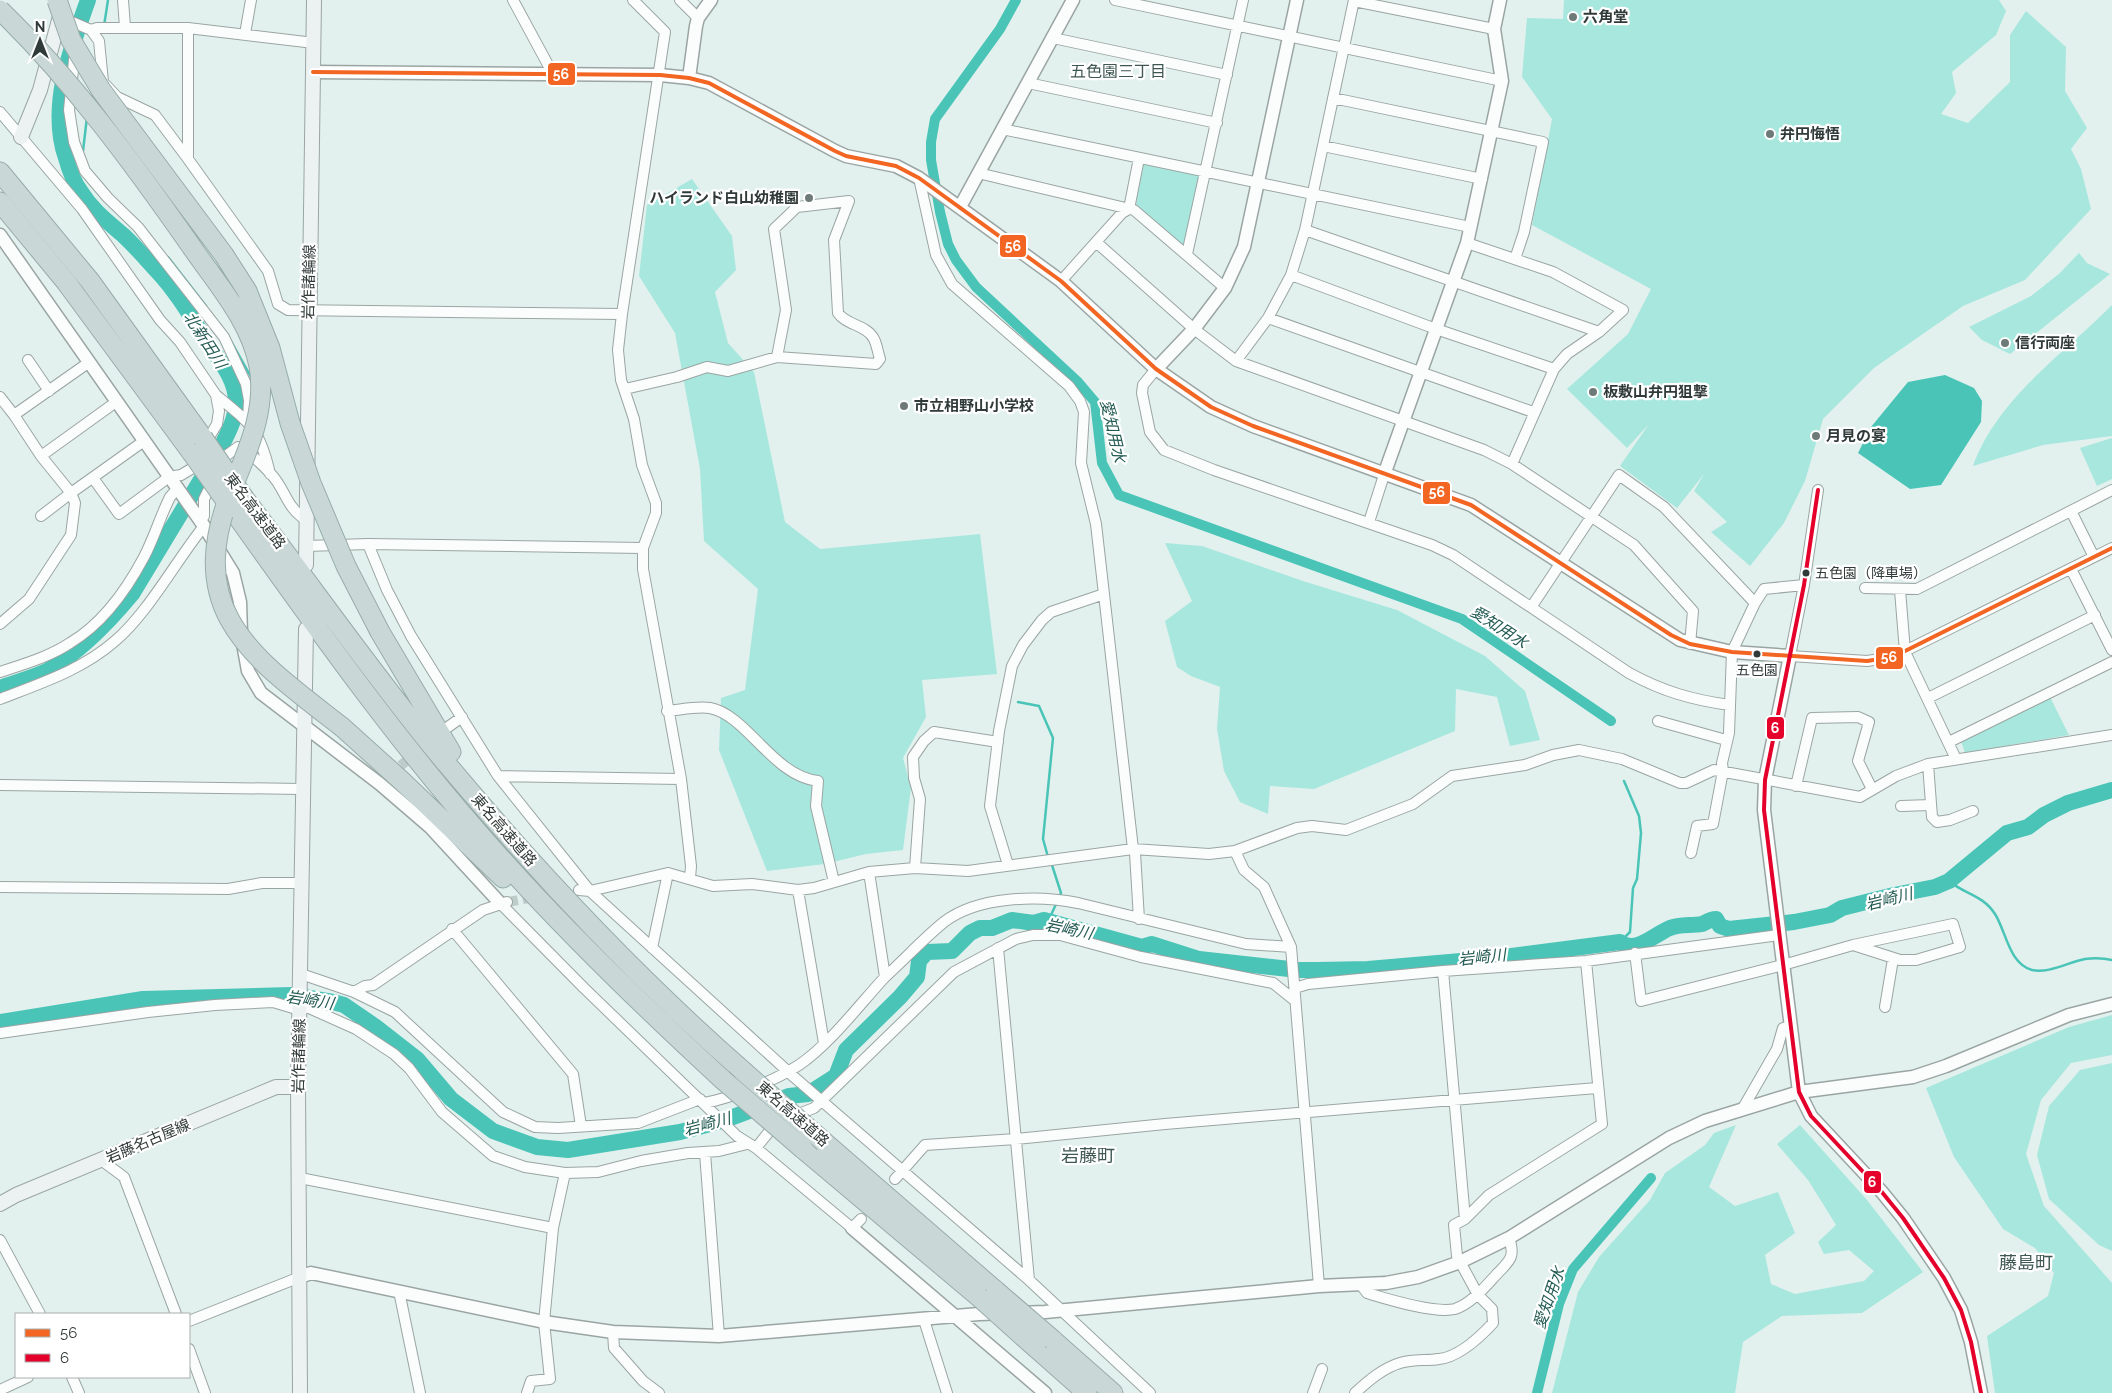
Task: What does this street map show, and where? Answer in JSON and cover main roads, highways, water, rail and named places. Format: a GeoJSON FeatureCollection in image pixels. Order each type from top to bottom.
{"type":"FeatureCollection","features":[{"type":"Feature","properties":{"kind":"highway"},"geometry":{"type":"LineString","coordinates":[[58,8],[71,40],[101,90],[224,256],[247,291],[270,348],[290,423],[310,483],[346,566],[380,632],[446,744],[511,839]]}},
{"type":"Feature","properties":{"kind":"highway"},"geometry":{"type":"LineString","coordinates":[[0,10],[64,78],[108,130],[225,293],[248,331],[259,366],[261,399],[253,435],[219,524],[214,561],[220,600],[235,631],[262,663],[342,727],[403,782],[598,967],[690,1049]]}},
{"type":"Feature","properties":{"kind":"highway","name":"東名高速道路"},"geometry":{"type":"LineString","coordinates":[[0,172],[90,281],[198,446],[379,710],[464,816],[552,914],[722,1079],[803,1149],[987,1294]]}},
{"type":"Feature","properties":{"kind":"highway","name":"東名高速道路"},"geometry":{"type":"LineString","coordinates":[[0,202],[198,446]]}},
{"type":"Feature","properties":{"kind":"highway","name":"東名高速道路"},"geometry":{"type":"LineString","coordinates":[[238,503],[387,687],[445,762],[511,839],[610,946],[987,1294],[1045,1344],[1113,1393]]}},
{"type":"Feature","properties":{"kind":"highway","name":"東名高速道路"},"geometry":{"type":"LineString","coordinates":[[1045,1344],[1087,1393]]}},
{"type":"Feature","properties":{"kind":"main road"},"geometry":{"type":"LineString","coordinates":[[21,137],[40,90],[58,8],[65,0]]}},
{"type":"Feature","properties":{"kind":"main road","name":"岩作諸輪線"},"geometry":{"type":"LineString","coordinates":[[306,565],[308,312],[314,0]]}},
{"type":"Feature","properties":{"kind":"main road","name":"岩作諸輪線"},"geometry":{"type":"LineString","coordinates":[[300,1393],[298,1087],[306,630]]}},
{"type":"Feature","properties":{"kind":"main road","name":"岩藤名古屋線"},"geometry":{"type":"LineString","coordinates":[[0,1204],[276,1087],[298,1087]]}},
{"type":"Feature","properties":{"kind":"water"},"geometry":{"type":"Polygon","coordinates":[[[1945,375],[1974,388],[1982,401],[1981,422],[1941,485],[1910,489],[1858,453],[1871,427],[1908,382],[1945,375]]]}},
{"type":"Feature","properties":{"kind":"waterway","name":"北新田川"},"geometry":{"type":"LineString","coordinates":[[0,688],[47,671],[71,655],[93,636],[132,594],[222,445],[232,424],[236,408],[231,379],[178,297],[136,248],[90,204],[78,188],[70,171],[61,139],[59,119],[61,98],[69,58],[88,0]]}},
{"type":"Feature","properties":{"kind":"waterway"},"geometry":{"type":"LineString","coordinates":[[104,26],[108,0]]}},
{"type":"Feature","properties":{"kind":"waterway","name":"愛知用水"},"geometry":{"type":"LineString","coordinates":[[1016,0],[1000,29],[935,119],[931,142],[931,160],[940,212],[948,244],[956,260],[976,287],[1078,382],[1095,402],[1102,463],[1119,495],[1462,619],[1611,721]]}},
{"type":"Feature","properties":{"kind":"waterway"},"geometry":{"type":"LineString","coordinates":[[83,151],[87,117]]}},
{"type":"Feature","properties":{"kind":"waterway"},"geometry":{"type":"LineString","coordinates":[[168,257],[206,306]]}},
{"type":"Feature","properties":{"kind":"waterway"},"geometry":{"type":"LineString","coordinates":[[231,341],[251,377]]}},
{"type":"Feature","properties":{"kind":"waterway"},"geometry":{"type":"LineString","coordinates":[[1018,702],[1039,706],[1053,738],[1043,839],[1048,857]]}},
{"type":"Feature","properties":{"kind":"waterway"},"geometry":{"type":"LineString","coordinates":[[1620,942],[1630,932],[1633,888],[1637,879],[1641,833],[1639,816],[1624,781]]}},
{"type":"Feature","properties":{"kind":"waterway","name":"岩崎川"},"geometry":{"type":"LineString","coordinates":[[0,1022],[143,999],[292,995],[333,1002],[344,1005],[417,1059],[451,1099],[493,1131],[537,1147],[568,1150],[680,1132],[725,1120],[789,1096],[808,1094],[836,1076],[846,1050],[900,997],[917,977],[919,961],[927,952],[952,951],[970,933],[980,928],[992,928],[1012,920],[1034,923],[1044,920],[1142,947],[1152,944],[1199,959],[1298,970],[1368,969],[1496,958],[1620,942],[1633,946],[1646,942],[1664,931],[1678,926],[1702,924],[1716,919],[1720,926],[1729,929],[1794,922],[1830,915],[1842,908],[1894,895],[1935,887],[1949,881],[2007,833],[2028,827],[2044,815],[2068,803],[2112,790]]}},
{"type":"Feature","properties":{"kind":"waterway"},"geometry":{"type":"LineString","coordinates":[[1051,862],[1061,893],[1059,897]]}},
{"type":"Feature","properties":{"kind":"waterway"},"geometry":{"type":"LineString","coordinates":[[1949,881],[1990,908],[1999,921],[2013,954],[2024,967],[2038,971],[2085,959],[2112,960]]}},
{"type":"Feature","properties":{"kind":"waterway"},"geometry":{"type":"LineString","coordinates":[[1044,920],[1051,915],[1057,902]]}},
{"type":"Feature","properties":{"kind":"waterway","name":"愛知用水"},"geometry":{"type":"LineString","coordinates":[[1537,1393],[1559,1304],[1573,1269],[1651,1178]]}},
{"type":"Feature","properties":{"kind":"tunnel"},"geometry":{"type":"LineString","coordinates":[[389,775],[432,740]]}},
{"type":"Feature","properties":{"kind":"tunnel"},"geometry":{"type":"LineString","coordinates":[[508,902],[539,896]]}},
{"type":"Feature","properties":{"kind":"place","name":"六角堂"},"geometry":{"type":"Point","coordinates":[1573,17]}},
{"type":"Feature","properties":{"kind":"place","name":"弁円悔悟"},"geometry":{"type":"Point","coordinates":[1770,134]}},
{"type":"Feature","properties":{"kind":"place","name":"ハイランド白山幼稚園"},"geometry":{"type":"Point","coordinates":[809,198]}},
{"type":"Feature","properties":{"kind":"place","name":"信行両座"},"geometry":{"type":"Point","coordinates":[2005,343]}},
{"type":"Feature","properties":{"kind":"place","name":"板敷山弁円狙撃"},"geometry":{"type":"Point","coordinates":[1593,392]}},
{"type":"Feature","properties":{"kind":"place","name":"市立相野山小学校"},"geometry":{"type":"Point","coordinates":[904,406]}},
{"type":"Feature","properties":{"kind":"place","name":"月見の宴"},"geometry":{"type":"Point","coordinates":[1816,436]}},
{"type":"Feature","properties":{"kind":"place","name":"五色園（降車場）"},"geometry":{"type":"Point","coordinates":[1806,573]}},
{"type":"Feature","properties":{"kind":"place","name":"五色園"},"geometry":{"type":"Point","coordinates":[1757,654]}},
{"type":"Feature","properties":{"kind":"district","name":"五色園三丁目"},"geometry":{"type":"Point","coordinates":[1118,71]}},
{"type":"Feature","properties":{"kind":"district","name":"岩藤町"},"geometry":{"type":"Point","coordinates":[1088,1155]}},
{"type":"Feature","properties":{"kind":"district","name":"藤島町"},"geometry":{"type":"Point","coordinates":[2026,1262]}}]}
